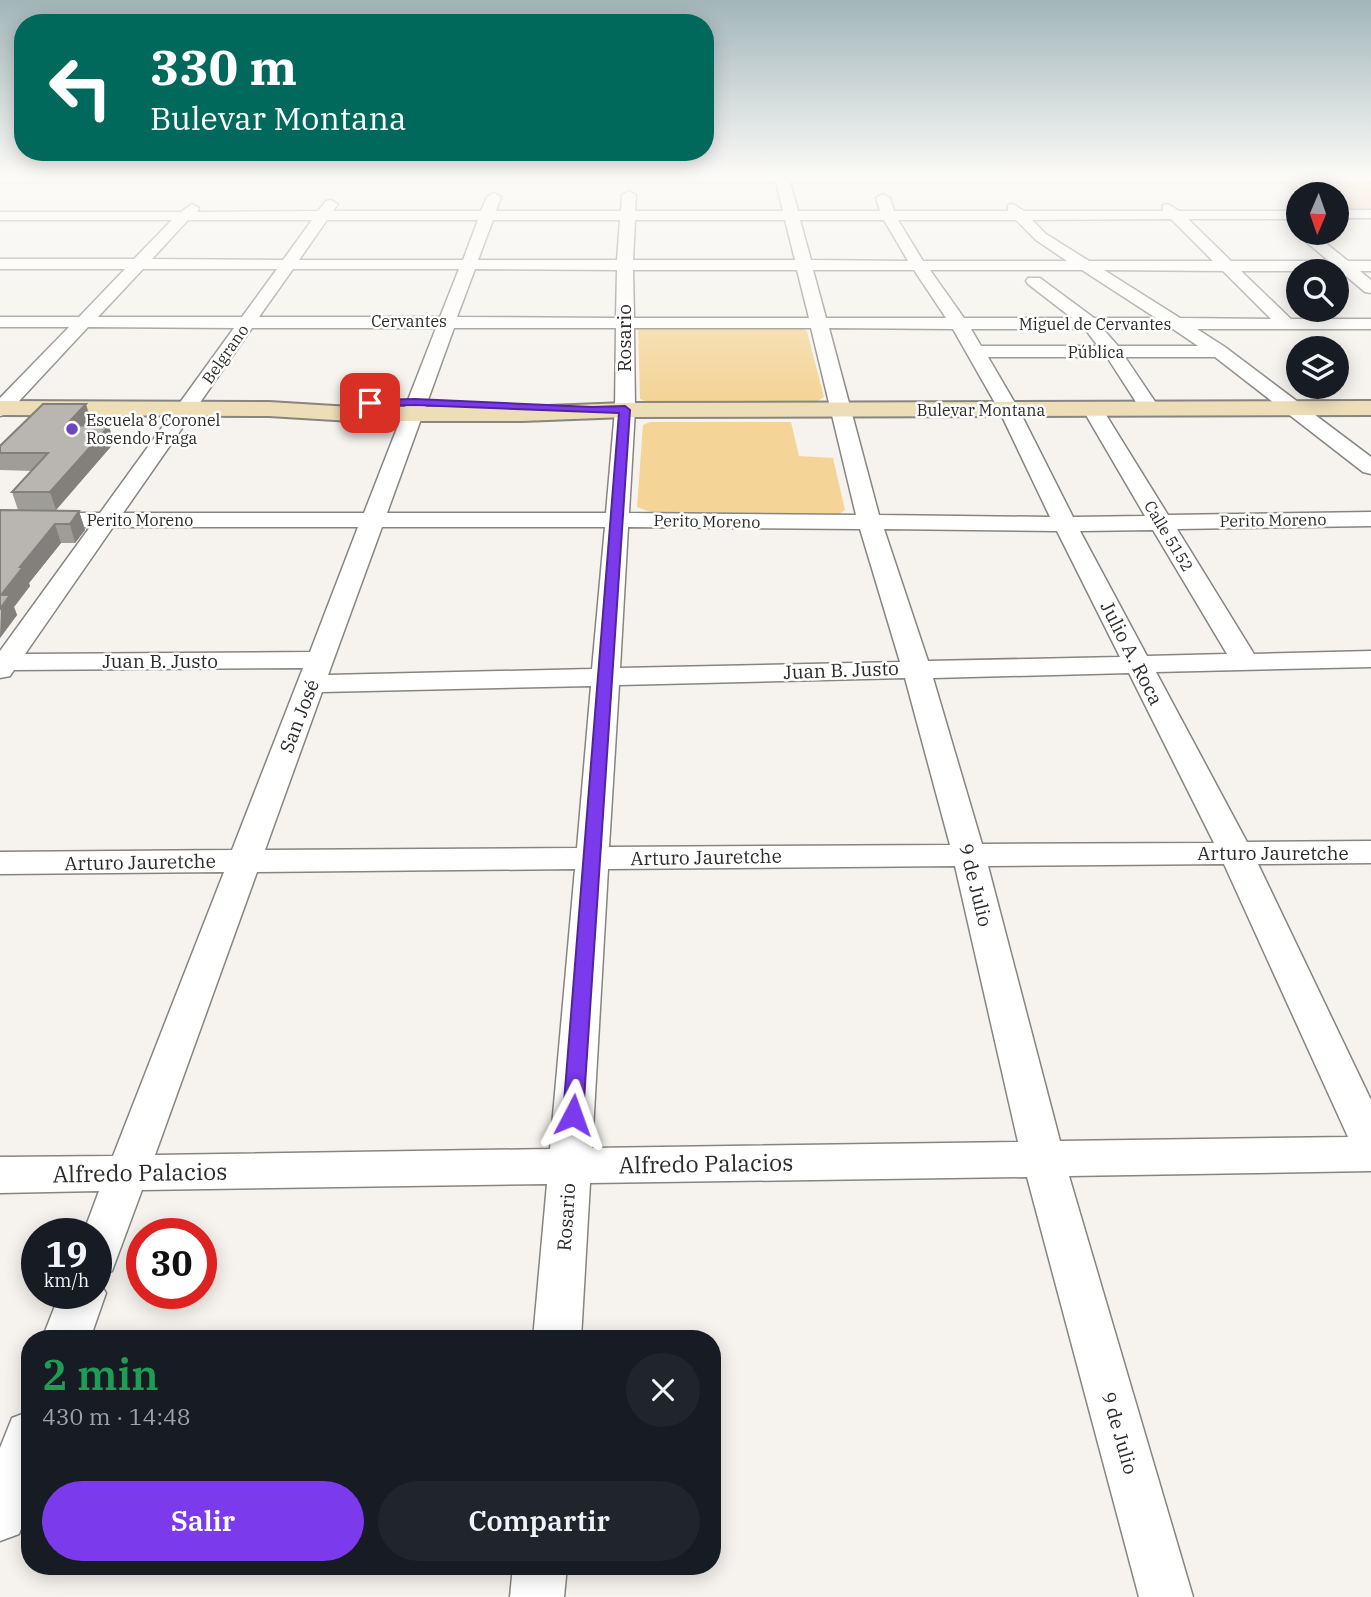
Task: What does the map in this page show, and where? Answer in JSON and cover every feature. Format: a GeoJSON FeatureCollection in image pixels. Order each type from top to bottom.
{"type":"FeatureCollection","features":[{"type":"Feature","properties":{"kind":"main road","name":"Bulevar Montana"},"geometry":{"type":"LineString","coordinates":[[1,408],[187,407],[327,413],[413,408],[592,411],[1371,408]]}},
{"type":"Feature","properties":{"kind":"street"},"geometry":{"type":"LineString","coordinates":[[1,408],[153,249]]}},
{"type":"Feature","properties":{"kind":"street","name":"Belgrano"},"geometry":{"type":"LineString","coordinates":[[2,665],[300,249]]}},
{"type":"Feature","properties":{"kind":"street","name":"San José"},"geometry":{"type":"LineString","coordinates":[[111,1218],[474,249]]}},
{"type":"Feature","properties":{"kind":"street","name":"Rosario"},"geometry":{"type":"LineString","coordinates":[[557,1330],[625,410],[626,249]]}},
{"type":"Feature","properties":{"kind":"street","name":"9 de Julio"},"geometry":{"type":"LineString","coordinates":[[800,249],[870,524],[916,668],[969,855],[1043,1159],[1166,1597]]}},
{"type":"Feature","properties":{"kind":"street","name":"Julio A. Roca"},"geometry":{"type":"LineString","coordinates":[[909,249],[959,324],[1009,410],[1065,524],[1236,853],[1371,1143]]}},
{"type":"Feature","properties":{"kind":"street"},"geometry":{"type":"LineString","coordinates":[[1058,249],[1219,351],[1371,467]]}},
{"type":"Feature","properties":{"kind":"street"},"geometry":{"type":"LineString","coordinates":[[1209,249],[1286,324]]}},
{"type":"Feature","properties":{"kind":"street"},"geometry":{"type":"LineString","coordinates":[[0,264],[1286,266]]}},
{"type":"Feature","properties":{"kind":"street"},"geometry":{"type":"LineString","coordinates":[[1349,266],[1371,266]]}},
{"type":"Feature","properties":{"kind":"street"},"geometry":{"type":"LineString","coordinates":[[1349,270],[1371,288]]}},
{"type":"Feature","properties":{"kind":"street"},"geometry":{"type":"LineString","coordinates":[[1034,281],[1090,324],[1113,352],[1150,409]]}},
{"type":"Feature","properties":{"kind":"street","name":"Cervantes"},"geometry":{"type":"LineString","coordinates":[[0,322],[624,321],[819,324]]}},
{"type":"Feature","properties":{"kind":"street","name":"Miguel de Cervantes"},"geometry":{"type":"LineString","coordinates":[[819,324],[1371,324]]}},
{"type":"Feature","properties":{"kind":"street","name":"Pública"},"geometry":{"type":"LineString","coordinates":[[973,352],[1219,351]]}},
{"type":"Feature","properties":{"kind":"street","name":"Calle 5152"},"geometry":{"type":"LineString","coordinates":[[1093,410],[1245,662]]}},
{"type":"Feature","properties":{"kind":"street","name":"Perito Moreno"},"geometry":{"type":"LineString","coordinates":[[0,520],[617,520],[1065,524],[1371,519]]}},
{"type":"Feature","properties":{"kind":"street","name":"Juan B. Justo"},"geometry":{"type":"LineString","coordinates":[[2,665],[605,676],[1371,659]]}},
{"type":"Feature","properties":{"kind":"street","name":"Arturo Jauretche"},"geometry":{"type":"LineString","coordinates":[[0,863],[1371,852]]}},
{"type":"Feature","properties":{"kind":"street","name":"Alfredo Palacios"},"geometry":{"type":"LineString","coordinates":[[0,1175],[1371,1154]]}},
{"type":"Feature","properties":{"kind":"street"},"geometry":{"type":"LineString","coordinates":[[69,1330],[77,1309]]}},
{"type":"Feature","properties":{"kind":"street"},"geometry":{"type":"LineString","coordinates":[[0,1515],[21,1459]]}},
{"type":"Feature","properties":{"kind":"street"},"geometry":{"type":"LineString","coordinates":[[537,1597],[539,1575]]}},
{"type":"Feature","properties":{"kind":"shaded area"},"geometry":{"type":"Polygon","coordinates":[[[802,328],[807,331],[824,397],[814,403],[647,402],[640,399],[638,329],[802,328]]]}},
{"type":"Feature","properties":{"kind":"shaded area"},"geometry":{"type":"Polygon","coordinates":[[[650,422],[791,422],[799,456],[833,458],[845,510],[839,514],[653,513],[637,507],[643,425],[650,422]]]}},
{"type":"Feature","properties":{"kind":"building"},"geometry":{"type":"Polygon","coordinates":[[[43,404],[86,404],[66,425],[109,426],[50,492],[12,492],[48,453],[0,453],[0,446],[43,404]]]}},
{"type":"Feature","properties":{"kind":"building"},"geometry":{"type":"Polygon","coordinates":[[[0,510],[79,511],[70,524],[55,524],[20,567],[23,567],[1,595],[10,595],[0,609],[0,510]]]}},
{"type":"Feature","properties":{"kind":"place","name":"Escuela 8 Coronel Rosendo Fraga"},"geometry":{"type":"Point","coordinates":[72,429]}},
{"type":"Feature","properties":{"kind":"route"},"geometry":{"type":"LineString","coordinates":[[370,403],[415,402],[592,411],[625,410],[573,1115]]}}]}
